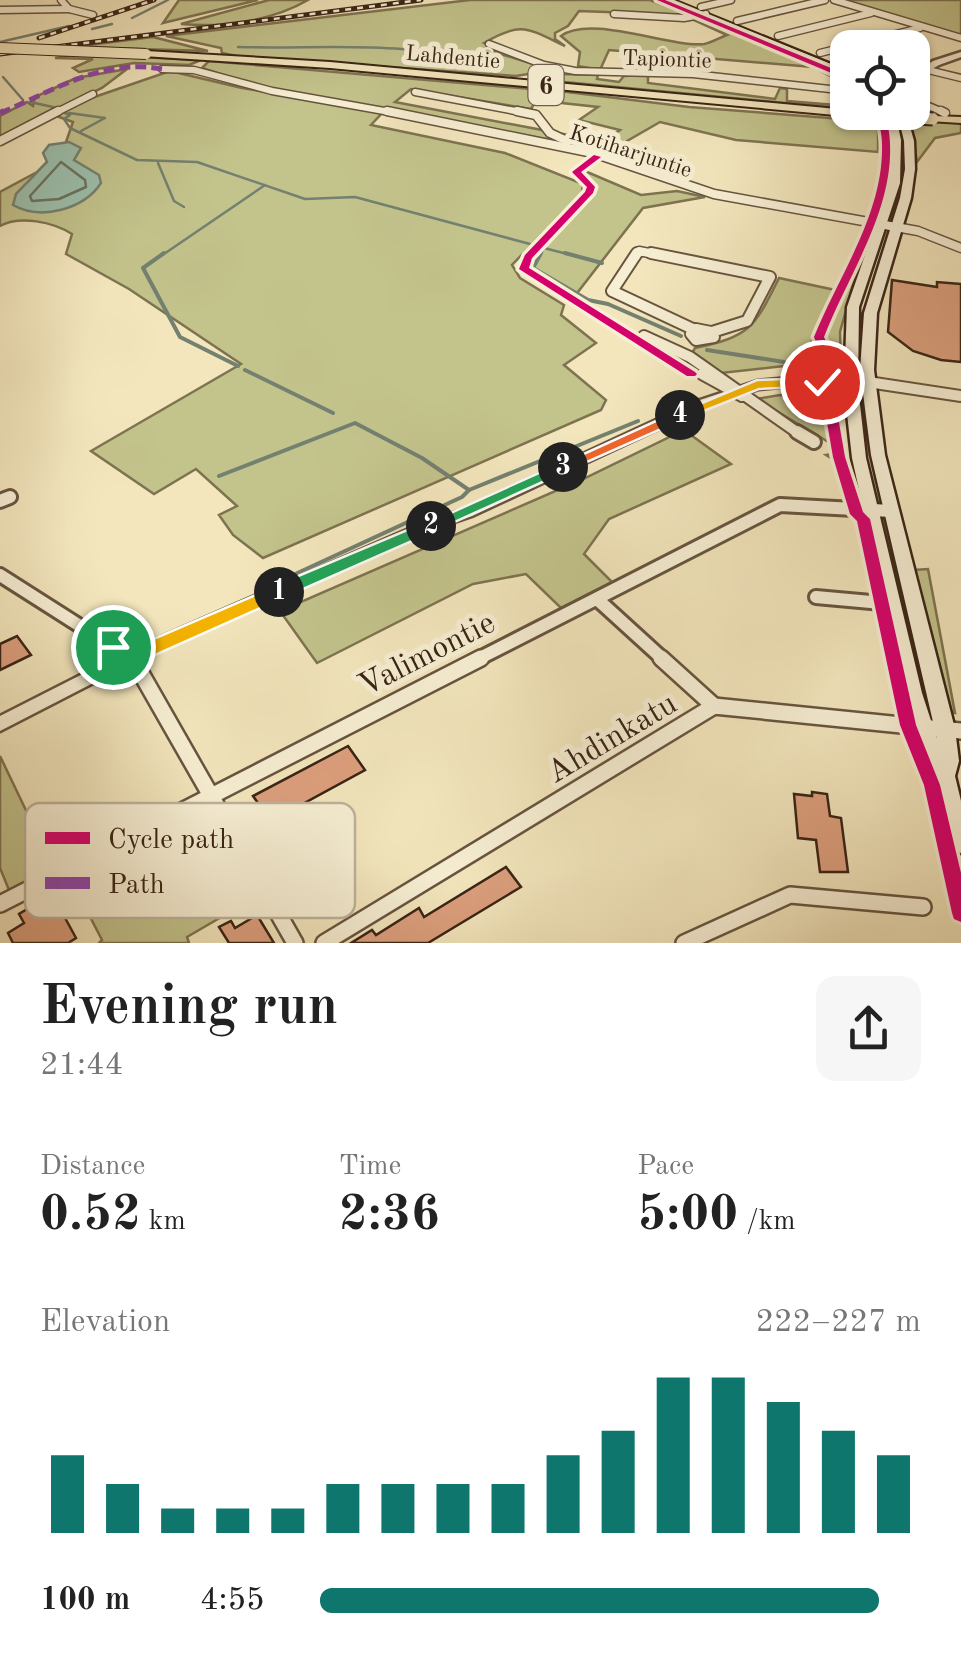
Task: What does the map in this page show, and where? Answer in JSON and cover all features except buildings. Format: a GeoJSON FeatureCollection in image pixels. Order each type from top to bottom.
{"type":"FeatureCollection","features":[{"type":"Feature","properties":{"kind":"highway","name":"Lahdentie"},"geometry":{"type":"LineString","coordinates":[[0,48],[234,58],[830,111]]}},
{"type":"Feature","properties":{"kind":"highway","name":"Lahdentie"},"geometry":{"type":"LineString","coordinates":[[930,119],[961,120]]}},
{"type":"Feature","properties":{"kind":"main road"},"geometry":{"type":"LineString","coordinates":[[668,0],[703,11],[830,66]]}},
{"type":"Feature","properties":{"kind":"main road"},"geometry":{"type":"LineString","coordinates":[[892,130],[896,163],[882,224],[853,307],[859,384],[953,730],[945,776]]}},
{"type":"Feature","properties":{"kind":"main road"},"geometry":{"type":"LineString","coordinates":[[908,130],[910,165],[897,226],[870,308],[856,440],[922,726],[933,760],[945,776],[961,844]]}},
{"type":"Feature","properties":{"kind":"street"},"geometry":{"type":"LineString","coordinates":[[62,0],[69,9]]}},
{"type":"Feature","properties":{"kind":"street"},"geometry":{"type":"LineString","coordinates":[[614,14],[684,18],[731,0]]}},
{"type":"Feature","properties":{"kind":"street"},"geometry":{"type":"LineString","coordinates":[[736,20],[825,0]]}},
{"type":"Feature","properties":{"kind":"street"},"geometry":{"type":"LineString","coordinates":[[834,0],[961,38]]}},
{"type":"Feature","properties":{"kind":"street"},"geometry":{"type":"LineString","coordinates":[[0,10],[69,9],[93,15]]}},
{"type":"Feature","properties":{"kind":"street"},"geometry":{"type":"LineString","coordinates":[[778,36],[875,12]]}},
{"type":"Feature","properties":{"kind":"street"},"geometry":{"type":"LineString","coordinates":[[820,53],[924,27]]}},
{"type":"Feature","properties":{"kind":"street","name":"Tapiontie"},"geometry":{"type":"LineString","coordinates":[[490,44],[531,61],[575,71],[704,75],[830,90]]}},
{"type":"Feature","properties":{"kind":"street"},"geometry":{"type":"LineString","coordinates":[[930,67],[961,54]]}},
{"type":"Feature","properties":{"kind":"street","name":"Kotiharjuntie"},"geometry":{"type":"LineString","coordinates":[[162,68],[194,70],[258,89],[430,117],[594,153],[714,194],[897,226],[959,246]]}},
{"type":"Feature","properties":{"kind":"street"},"geometry":{"type":"LineString","coordinates":[[930,71],[961,78]]}},
{"type":"Feature","properties":{"kind":"street"},"geometry":{"type":"LineString","coordinates":[[415,92],[536,115],[550,133],[594,153]]}},
{"type":"Feature","properties":{"kind":"street"},"geometry":{"type":"LineString","coordinates":[[0,141],[93,94]]}},
{"type":"Feature","properties":{"kind":"street"},"geometry":{"type":"LineString","coordinates":[[930,106],[945,113]]}},
{"type":"Feature","properties":{"kind":"street"},"geometry":{"type":"LineString","coordinates":[[639,250],[770,277],[747,321],[712,332],[714,338],[710,340],[695,335],[612,291],[639,250]]}},
{"type":"Feature","properties":{"kind":"street"},"geometry":{"type":"LineString","coordinates":[[677,353],[695,335]]}},
{"type":"Feature","properties":{"kind":"street"},"geometry":{"type":"LineString","coordinates":[[644,336],[677,353],[814,442]]}},
{"type":"Feature","properties":{"kind":"street"},"geometry":{"type":"LineString","coordinates":[[0,724],[128,658],[423,528],[468,513],[510,490],[735,391],[778,381],[859,384],[961,399]]}},
{"type":"Feature","properties":{"kind":"street","name":"Valimontie"},"geometry":{"type":"LineString","coordinates":[[200,803],[780,504],[891,511]]}},
{"type":"Feature","properties":{"kind":"street"},"geometry":{"type":"LineString","coordinates":[[0,576],[128,658],[142,675],[215,803]]}},
{"type":"Feature","properties":{"kind":"street"},"geometry":{"type":"LineString","coordinates":[[816,597],[893,604]]}},
{"type":"Feature","properties":{"kind":"street"},"geometry":{"type":"LineString","coordinates":[[597,599],[714,706]]}},
{"type":"Feature","properties":{"kind":"street","name":"Ahdinkatu"},"geometry":{"type":"LineString","coordinates":[[324,943],[714,706],[953,730]]}},
{"type":"Feature","properties":{"kind":"street","name":"Valimontie"},"geometry":{"type":"LineString","coordinates":[[0,904],[25,891]]}},
{"type":"Feature","properties":{"kind":"street"},"geometry":{"type":"LineString","coordinates":[[684,943],[790,895],[923,906]]}},
{"type":"Feature","properties":{"kind":"street"},"geometry":{"type":"LineString","coordinates":[[282,918],[296,943]]}},
{"type":"Feature","properties":{"kind":"green space"},"geometry":{"type":"Polygon","coordinates":[[[179,0],[258,0],[163,23],[179,0]]]}},
{"type":"Feature","properties":{"kind":"green space"},"geometry":{"type":"Polygon","coordinates":[[[269,0],[308,0],[279,13],[246,21],[181,24],[269,0]]]}},
{"type":"Feature","properties":{"kind":"green space"},"geometry":{"type":"Polygon","coordinates":[[[470,0],[650,0],[689,15],[579,11],[568,26],[555,33],[555,39],[565,46],[524,29],[484,43],[498,50],[494,52],[553,70],[516,76],[242,57],[222,53],[221,48],[166,36],[470,0]]]}},
{"type":"Feature","properties":{"kind":"green space"},"geometry":{"type":"Polygon","coordinates":[[[839,0],[961,0],[961,37],[839,0]]]}},
{"type":"Feature","properties":{"kind":"green space"},"geometry":{"type":"Polygon","coordinates":[[[700,19],[819,66],[830,76],[813,67],[609,50],[600,70],[578,66],[580,52],[561,36],[574,30],[610,30],[704,44],[727,35],[694,20],[700,19]]]}},
{"type":"Feature","properties":{"kind":"green space"},"geometry":{"type":"Polygon","coordinates":[[[153,37],[208,51],[72,47],[153,37]]]}},
{"type":"Feature","properties":{"kind":"green space"},"geometry":{"type":"Polygon","coordinates":[[[78,54],[201,60],[189,65],[134,63],[79,72],[73,68],[93,59],[55,58],[78,54]]]}},
{"type":"Feature","properties":{"kind":"green space"},"geometry":{"type":"Polygon","coordinates":[[[209,61],[542,90],[531,109],[411,89],[395,102],[542,130],[556,141],[255,85],[202,68],[209,61]]]}},
{"type":"Feature","properties":{"kind":"green space"},"geometry":{"type":"Polygon","coordinates":[[[127,69],[102,88],[0,137],[0,116],[27,102],[33,106],[35,97],[76,78],[127,69]]]}},
{"type":"Feature","properties":{"kind":"green space"},"geometry":{"type":"Polygon","coordinates":[[[170,71],[242,88],[373,109],[383,112],[371,125],[505,153],[583,184],[582,192],[512,265],[520,278],[564,305],[561,315],[596,343],[564,365],[606,400],[601,410],[263,558],[233,535],[219,515],[237,506],[196,469],[154,494],[91,451],[241,364],[129,289],[66,254],[72,234],[36,221],[0,226],[0,192],[37,172],[66,142],[73,122],[56,116],[74,104],[170,71]]]}},
{"type":"Feature","properties":{"kind":"green space"},"geometry":{"type":"Polygon","coordinates":[[[565,74],[598,75],[597,79],[619,82],[624,76],[648,75],[648,83],[775,99],[780,88],[787,89],[787,101],[830,107],[554,81],[565,74]]]}},
{"type":"Feature","properties":{"kind":"green space"},"geometry":{"type":"Polygon","coordinates":[[[551,90],[689,107],[830,118],[830,130],[878,130],[878,152],[736,140],[660,122],[606,153],[558,133],[603,142],[620,130],[579,120],[598,107],[543,101],[551,90]]]}},
{"type":"Feature","properties":{"kind":"green space"},"geometry":{"type":"Polygon","coordinates":[[[930,122],[961,123],[961,133],[935,138],[917,162],[912,130],[930,130],[930,122]]]}},
{"type":"Feature","properties":{"kind":"green space"},"geometry":{"type":"Polygon","coordinates":[[[580,169],[641,195],[677,191],[705,197],[643,208],[574,297],[534,274],[529,264],[594,192],[595,187],[580,169]]]}},
{"type":"Feature","properties":{"kind":"green space"},"geometry":{"type":"Polygon","coordinates":[[[861,256],[840,332],[841,365],[834,364],[823,344],[824,331],[861,256]]]}},
{"type":"Feature","properties":{"kind":"green space"},"geometry":{"type":"Polygon","coordinates":[[[779,278],[835,290],[806,354],[820,357],[819,362],[721,373],[692,353],[695,348],[728,339],[749,327],[779,278]]]}},
{"type":"Feature","properties":{"kind":"green space"},"geometry":{"type":"Polygon","coordinates":[[[780,395],[823,397],[834,460],[826,455],[832,454],[830,443],[756,399],[780,395]]]}},
{"type":"Feature","properties":{"kind":"green space"},"geometry":{"type":"Polygon","coordinates":[[[684,430],[731,464],[609,519],[584,554],[612,582],[561,608],[526,574],[473,584],[317,663],[280,611],[583,479],[684,430]]]}},
{"type":"Feature","properties":{"kind":"green space"},"geometry":{"type":"Polygon","coordinates":[[[928,569],[955,713],[949,712],[914,570],[928,569]]]}},
{"type":"Feature","properties":{"kind":"green space"},"geometry":{"type":"Polygon","coordinates":[[[0,756],[25,808],[25,883],[9,890],[0,868],[0,756]]]}},
{"type":"Feature","properties":{"kind":"green space"},"geometry":{"type":"Polygon","coordinates":[[[91,918],[220,918],[187,937],[189,943],[99,943],[102,940],[91,918]]]}},
{"type":"Feature","properties":{"kind":"water"},"geometry":{"type":"Polygon","coordinates":[[[69,142],[81,148],[74,160],[99,175],[101,183],[93,192],[73,206],[49,212],[13,205],[16,194],[47,162],[43,153],[49,145],[69,142]]]}},
{"type":"Feature","properties":{"kind":"waterway"},"geometry":{"type":"LineString","coordinates":[[132,18],[168,0]]}},
{"type":"Feature","properties":{"kind":"waterway"},"geometry":{"type":"LineString","coordinates":[[92,29],[112,24]]}},
{"type":"Feature","properties":{"kind":"waterway"},"geometry":{"type":"LineString","coordinates":[[0,42],[69,26]]}},
{"type":"Feature","properties":{"kind":"waterway"},"geometry":{"type":"LineString","coordinates":[[238,47],[400,49],[433,53],[495,70]]}},
{"type":"Feature","properties":{"kind":"waterway"},"geometry":{"type":"LineString","coordinates":[[3,77],[23,100]]}},
{"type":"Feature","properties":{"kind":"waterway"},"geometry":{"type":"LineString","coordinates":[[30,102],[53,107]]}},
{"type":"Feature","properties":{"kind":"waterway"},"geometry":{"type":"LineString","coordinates":[[65,113],[70,115],[64,119],[70,128],[137,160],[197,162],[265,185]]}},
{"type":"Feature","properties":{"kind":"waterway"},"geometry":{"type":"LineString","coordinates":[[69,113],[105,118],[81,131]]}},
{"type":"Feature","properties":{"kind":"waterway"},"geometry":{"type":"LineString","coordinates":[[158,163],[174,201],[184,207]]}},
{"type":"Feature","properties":{"kind":"waterway"},"geometry":{"type":"LineString","coordinates":[[161,256],[265,185]]}},
{"type":"Feature","properties":{"kind":"waterway"},"geometry":{"type":"LineString","coordinates":[[265,185],[305,199],[355,197],[530,244]]}},
{"type":"Feature","properties":{"kind":"waterway"},"geometry":{"type":"LineString","coordinates":[[540,256],[544,248],[575,256]]}},
{"type":"Feature","properties":{"kind":"waterway"},"geometry":{"type":"LineString","coordinates":[[164,253],[143,268],[180,337],[238,366]]}},
{"type":"Feature","properties":{"kind":"waterway"},"geometry":{"type":"LineString","coordinates":[[541,253],[533,268],[588,300],[608,304],[681,336]]}},
{"type":"Feature","properties":{"kind":"waterway"},"geometry":{"type":"LineString","coordinates":[[565,253],[602,263]]}},
{"type":"Feature","properties":{"kind":"waterway"},"geometry":{"type":"LineString","coordinates":[[707,350],[784,362]]}},
{"type":"Feature","properties":{"kind":"waterway"},"geometry":{"type":"LineString","coordinates":[[245,370],[333,413]]}},
{"type":"Feature","properties":{"kind":"waterway"},"geometry":{"type":"LineString","coordinates":[[469,490],[638,421]]}},
{"type":"Feature","properties":{"kind":"waterway"},"geometry":{"type":"LineString","coordinates":[[219,476],[355,423],[422,458],[469,490]]}},
{"type":"Feature","properties":{"kind":"waterway"},"geometry":{"type":"LineString","coordinates":[[265,588],[462,497],[469,490]]}},
{"type":"Feature","properties":{"kind":"railway"},"geometry":{"type":"LineString","coordinates":[[39,38],[154,0]]}},
{"type":"Feature","properties":{"kind":"railway"},"geometry":{"type":"LineString","coordinates":[[0,54],[421,0]]}},
{"type":"Feature","properties":{"kind":"marked path"},"geometry":{"type":"LineString","coordinates":[[0,113],[99,70],[140,65],[162,69]]}},
{"type":"Feature","properties":{"kind":"cycle path"},"geometry":{"type":"LineString","coordinates":[[660,0],[830,71]]}},
{"type":"Feature","properties":{"kind":"cycle path"},"geometry":{"type":"LineString","coordinates":[[884,130],[885,171],[878,200],[819,337],[830,363],[828,394],[839,457],[857,514],[863,519],[908,725],[932,785],[961,913]]}},
{"type":"Feature","properties":{"kind":"cycle path"},"geometry":{"type":"LineString","coordinates":[[597,157],[576,172],[591,187],[589,193],[528,257],[524,269],[691,374]]}},
{"type":"Feature","properties":{"kind":"route"},"geometry":{"type":"LineString","coordinates":[[113,647],[128,658],[423,528],[468,513],[510,490],[717,398],[768,382],[822,382]]}}]}
